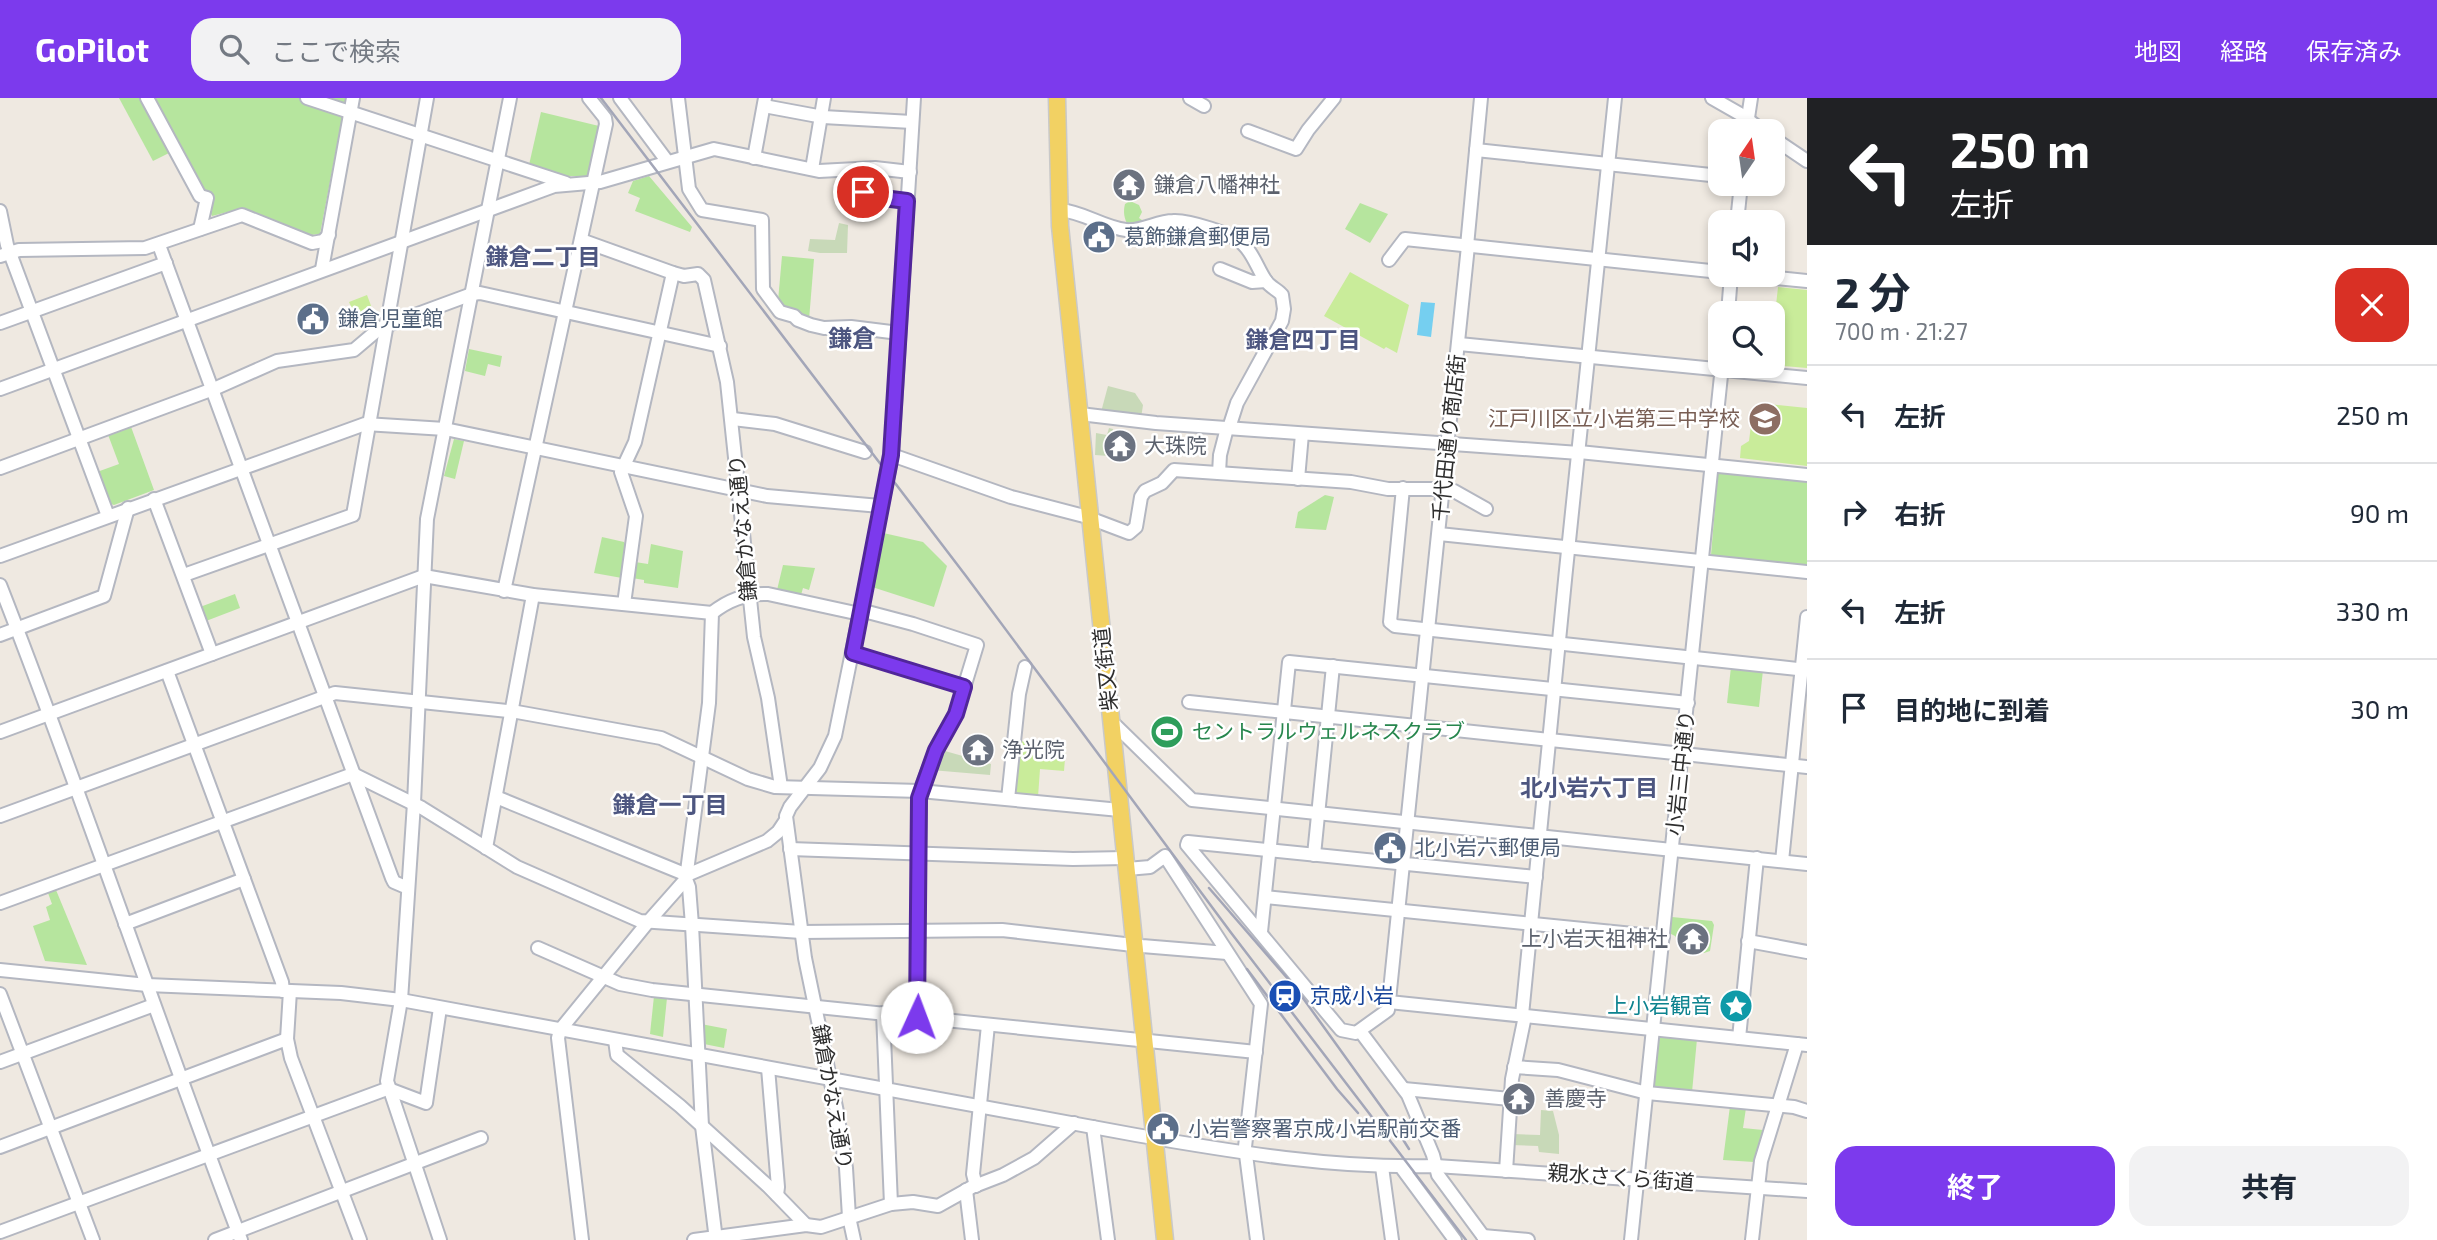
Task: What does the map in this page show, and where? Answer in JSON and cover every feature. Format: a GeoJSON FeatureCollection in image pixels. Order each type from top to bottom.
{"type":"FeatureCollection","features":[{"type":"Feature","properties":{"kind":"main road","name":"柴又街道"},"geometry":{"type":"LineString","coordinates":[[1057,98],[1060,210],[1165,1240]]}},
{"type":"Feature","properties":{"kind":"street"},"geometry":{"type":"LineString","coordinates":[[147,98],[200,196],[207,198],[200,229]]}},
{"type":"Feature","properties":{"kind":"street"},"geometry":{"type":"LineString","coordinates":[[307,98],[566,183]]}},
{"type":"Feature","properties":{"kind":"street"},"geometry":{"type":"LineString","coordinates":[[322,269],[353,98]]}},
{"type":"Feature","properties":{"kind":"street"},"geometry":{"type":"LineString","coordinates":[[184,575],[353,515],[427,98]]}},
{"type":"Feature","properties":{"kind":"street"},"geometry":{"type":"LineString","coordinates":[[440,1240],[387,1081],[401,1000],[414,803],[427,519],[510,98]]}},
{"type":"Feature","properties":{"kind":"street"},"geometry":{"type":"LineString","coordinates":[[504,591],[606,121],[589,98]]}},
{"type":"Feature","properties":{"kind":"street"},"geometry":{"type":"LineString","coordinates":[[620,98],[667,161]]}},
{"type":"Feature","properties":{"kind":"street"},"geometry":{"type":"LineString","coordinates":[[679,98],[689,189],[702,210],[761,220],[762,289],[780,312],[824,328],[850,327],[899,333]]}},
{"type":"Feature","properties":{"kind":"street"},"geometry":{"type":"LineString","coordinates":[[812,169],[823,117],[824,98]]}},
{"type":"Feature","properties":{"kind":"street"},"geometry":{"type":"LineString","coordinates":[[582,1240],[558,1045],[560,1030],[687,877],[767,841],[778,832],[804,788],[826,758],[835,736],[891,455],[914,98]]}},
{"type":"Feature","properties":{"kind":"street"},"geometry":{"type":"LineString","coordinates":[[1190,98],[1204,106]]}},
{"type":"Feature","properties":{"kind":"street"},"geometry":{"type":"LineString","coordinates":[[1248,131],[1296,149],[1334,98]]}},
{"type":"Feature","properties":{"kind":"street","name":"千代田通り商店街"},"geometry":{"type":"LineString","coordinates":[[1389,1002],[1459,344],[1481,98]]}},
{"type":"Feature","properties":{"kind":"street"},"geometry":{"type":"LineString","coordinates":[[1506,1171],[1510,1099],[1523,1016],[1587,355],[1615,98]]}},
{"type":"Feature","properties":{"kind":"street"},"geometry":{"type":"LineString","coordinates":[[1712,98],[1738,119]]}},
{"type":"Feature","properties":{"kind":"street"},"geometry":{"type":"LineString","coordinates":[[1748,119],[1751,98]]}},
{"type":"Feature","properties":{"kind":"street"},"geometry":{"type":"LineString","coordinates":[[754,158],[764,102],[823,117],[912,122]]}},
{"type":"Feature","properties":{"kind":"street"},"geometry":{"type":"LineString","coordinates":[[1785,146],[1807,161]]}},
{"type":"Feature","properties":{"kind":"street"},"geometry":{"type":"LineString","coordinates":[[0,389],[322,269],[566,183],[594,182],[714,149],[812,169],[910,172]]}},
{"type":"Feature","properties":{"kind":"street"},"geometry":{"type":"LineString","coordinates":[[1476,150],[1708,175]]}},
{"type":"Feature","properties":{"kind":"street"},"geometry":{"type":"LineString","coordinates":[[863,169],[860,189],[883,198],[907,201]]}},
{"type":"Feature","properties":{"kind":"street"},"geometry":{"type":"LineString","coordinates":[[1060,210],[1088,216],[1105,226],[1129,231],[1175,221],[1228,236],[1242,242],[1266,281],[1282,295],[1282,321],[1242,391],[1220,455],[1219,473]]}},
{"type":"Feature","properties":{"kind":"street"},"geometry":{"type":"LineString","coordinates":[[0,211],[5,254],[33,311],[108,516]]}},
{"type":"Feature","properties":{"kind":"street"},"geometry":{"type":"LineString","coordinates":[[5,254],[145,248],[242,215],[312,243],[323,241],[329,235]]}},
{"type":"Feature","properties":{"kind":"street"},"geometry":{"type":"LineString","coordinates":[[1389,260],[1404,239],[1708,271]]}},
{"type":"Feature","properties":{"kind":"street"},"geometry":{"type":"LineString","coordinates":[[581,240],[673,273],[635,442],[621,476],[636,516],[624,604]]}},
{"type":"Feature","properties":{"kind":"street"},"geometry":{"type":"LineString","coordinates":[[159,245],[392,878],[394,882],[408,888]]}},
{"type":"Feature","properties":{"kind":"street"},"geometry":{"type":"LineString","coordinates":[[0,323],[166,263]]}},
{"type":"Feature","properties":{"kind":"street"},"geometry":{"type":"LineString","coordinates":[[1220,269],[1252,282],[1266,281]]}},
{"type":"Feature","properties":{"kind":"street","name":"鎌倉かなえ通り"},"geometry":{"type":"LineString","coordinates":[[673,273],[684,276],[701,275],[720,346],[733,419],[754,637],[768,698],[781,787]]}},
{"type":"Feature","properties":{"kind":"street"},"geometry":{"type":"LineString","coordinates":[[1785,279],[1807,281]]}},
{"type":"Feature","properties":{"kind":"street"},"geometry":{"type":"LineString","coordinates":[[0,468],[212,390],[277,360],[354,350],[380,328],[472,294],[480,293],[720,346]]}},
{"type":"Feature","properties":{"kind":"street"},"geometry":{"type":"LineString","coordinates":[[1459,344],[1708,367]]}},
{"type":"Feature","properties":{"kind":"street"},"geometry":{"type":"LineString","coordinates":[[1785,375],[1807,378]]}},
{"type":"Feature","properties":{"kind":"street","name":"小岩三中通り"},"geometry":{"type":"LineString","coordinates":[[1632,1240],[1721,378]]}},
{"type":"Feature","properties":{"kind":"street"},"geometry":{"type":"LineString","coordinates":[[1080,414],[1155,423],[1579,452],[1807,475]]}},
{"type":"Feature","properties":{"kind":"street"},"geometry":{"type":"LineString","coordinates":[[733,419],[775,424],[865,452]]}},
{"type":"Feature","properties":{"kind":"street"},"geometry":{"type":"LineString","coordinates":[[0,555],[369,424],[445,429],[767,496],[880,506]]}},
{"type":"Feature","properties":{"kind":"street"},"geometry":{"type":"LineString","coordinates":[[1298,478],[1302,434]]}},
{"type":"Feature","properties":{"kind":"street"},"geometry":{"type":"LineString","coordinates":[[891,455],[1011,497],[1090,518],[1129,533],[1136,527],[1141,498],[1145,491],[1162,483],[1174,470],[1444,489],[1454,491],[1486,509]]}},
{"type":"Feature","properties":{"kind":"street"},"geometry":{"type":"LineString","coordinates":[[1403,488],[1390,622],[1395,626],[1804,669]]}},
{"type":"Feature","properties":{"kind":"street"},"geometry":{"type":"LineString","coordinates":[[154,499],[212,654]]}},
{"type":"Feature","properties":{"kind":"street"},"geometry":{"type":"LineString","coordinates":[[0,635],[104,596],[128,508]]}},
{"type":"Feature","properties":{"kind":"street"},"geometry":{"type":"LineString","coordinates":[[1439,534],[1807,572]]}},
{"type":"Feature","properties":{"kind":"street"},"geometry":{"type":"LineString","coordinates":[[0,732],[424,576],[533,595],[712,613],[749,594],[768,594],[913,624],[977,645],[956,714],[936,750],[920,791],[917,1017]]}},
{"type":"Feature","properties":{"kind":"street"},"geometry":{"type":"LineString","coordinates":[[0,585],[240,1236]]}},
{"type":"Feature","properties":{"kind":"street"},"geometry":{"type":"LineString","coordinates":[[486,848],[533,595]]}},
{"type":"Feature","properties":{"kind":"street"},"geometry":{"type":"LineString","coordinates":[[712,613],[709,704],[687,877],[692,925],[702,1126],[716,1239]]}},
{"type":"Feature","properties":{"kind":"street"},"geometry":{"type":"LineString","coordinates":[[1782,861],[1804,669],[1807,617]]}},
{"type":"Feature","properties":{"kind":"street"},"geometry":{"type":"LineString","coordinates":[[853,653],[964,687]]}},
{"type":"Feature","properties":{"kind":"street"},"geometry":{"type":"LineString","coordinates":[[1261,932],[1289,662],[1688,703]]}},
{"type":"Feature","properties":{"kind":"street"},"geometry":{"type":"LineString","coordinates":[[1314,855],[1333,666]]}},
{"type":"Feature","properties":{"kind":"street"},"geometry":{"type":"LineString","coordinates":[[1008,799],[1019,694],[1025,667]]}},
{"type":"Feature","properties":{"kind":"street"},"geometry":{"type":"LineString","coordinates":[[167,671],[286,991],[290,1058],[360,1240]]}},
{"type":"Feature","properties":{"kind":"street"},"geometry":{"type":"LineString","coordinates":[[0,816],[335,692],[512,712],[661,738],[753,781],[781,787],[920,791],[1120,810]]}},
{"type":"Feature","properties":{"kind":"street"},"geometry":{"type":"LineString","coordinates":[[1189,702],[1807,767]]}},
{"type":"Feature","properties":{"kind":"street"},"geometry":{"type":"LineString","coordinates":[[1112,722],[1192,800],[1807,864]]}},
{"type":"Feature","properties":{"kind":"street"},"geometry":{"type":"LineString","coordinates":[[0,903],[354,774],[414,803],[517,867],[639,921],[801,932],[1002,930],[1227,953]]}},
{"type":"Feature","properties":{"kind":"street"},"geometry":{"type":"LineString","coordinates":[[496,797],[687,877]]}},
{"type":"Feature","properties":{"kind":"street","name":"鎌倉かなえ通り"},"geometry":{"type":"LineString","coordinates":[[787,816],[801,932],[831,1079],[846,1168],[849,1217],[855,1240]]}},
{"type":"Feature","properties":{"kind":"street"},"geometry":{"type":"LineString","coordinates":[[1536,877],[1188,842],[1205,869],[1261,932],[1338,1027],[1348,1034],[1360,1031],[1388,1010],[1389,1002],[1802,1044],[1778,1106],[1761,1161],[1752,1240]]}},
{"type":"Feature","properties":{"kind":"street"},"geometry":{"type":"LineString","coordinates":[[790,849],[1073,859],[1150,867],[1165,856],[1261,1004],[1245,1153],[1257,1240]]}},
{"type":"Feature","properties":{"kind":"street"},"geometry":{"type":"LineString","coordinates":[[1738,1038],[1757,858]]}},
{"type":"Feature","properties":{"kind":"street"},"geometry":{"type":"LineString","coordinates":[[125,924],[244,879]]}},
{"type":"Feature","properties":{"kind":"street"},"geometry":{"type":"LineString","coordinates":[[1265,897],[1663,937]]}},
{"type":"Feature","properties":{"kind":"street"},"geometry":{"type":"LineString","coordinates":[[1748,942],[1807,951]]}},
{"type":"Feature","properties":{"kind":"street"},"geometry":{"type":"LineString","coordinates":[[538,948],[620,984],[638,988],[1256,1052]]}},
{"type":"Feature","properties":{"kind":"street","name":"親水さくら街道"},"geometry":{"type":"LineString","coordinates":[[0,970],[147,985],[286,991],[401,1000],[1245,1153],[1382,1167],[1436,1166],[1807,1191]]}},
{"type":"Feature","properties":{"kind":"street"},"geometry":{"type":"LineString","coordinates":[[0,994],[3,1009],[23,1054],[93,1240]]}},
{"type":"Feature","properties":{"kind":"street"},"geometry":{"type":"LineString","coordinates":[[0,1062],[154,1005]]}},
{"type":"Feature","properties":{"kind":"street"},"geometry":{"type":"LineString","coordinates":[[0,1232],[389,1089],[426,1103],[440,1007]]}},
{"type":"Feature","properties":{"kind":"street"},"geometry":{"type":"LineString","coordinates":[[883,1013],[891,1204]]}},
{"type":"Feature","properties":{"kind":"street"},"geometry":{"type":"LineString","coordinates":[[972,1240],[969,1191],[988,1025]]}},
{"type":"Feature","properties":{"kind":"street"},"geometry":{"type":"LineString","coordinates":[[1360,1031],[1404,1088],[1440,1178],[1485,1238],[1528,1240]]}},
{"type":"Feature","properties":{"kind":"street"},"geometry":{"type":"LineString","coordinates":[[0,1147],[287,1040]]}},
{"type":"Feature","properties":{"kind":"street"},"geometry":{"type":"LineString","coordinates":[[615,1040],[617,1055],[702,1126],[777,1195],[803,1226]]}},
{"type":"Feature","properties":{"kind":"street"},"geometry":{"type":"LineString","coordinates":[[1514,1067],[1558,1070],[1647,1093],[1807,1111]]}},
{"type":"Feature","properties":{"kind":"street"},"geometry":{"type":"LineString","coordinates":[[768,1068],[777,1195]]}},
{"type":"Feature","properties":{"kind":"street"},"geometry":{"type":"LineString","coordinates":[[1404,1088],[1510,1099]]}},
{"type":"Feature","properties":{"kind":"street"},"geometry":{"type":"LineString","coordinates":[[694,1240],[803,1226],[821,1227],[891,1204],[913,1202],[938,1206],[1034,1158],[1074,1123]]}},
{"type":"Feature","properties":{"kind":"street"},"geometry":{"type":"LineString","coordinates":[[1093,1127],[1108,1240]]}},
{"type":"Feature","properties":{"kind":"street"},"geometry":{"type":"LineString","coordinates":[[215,1240],[240,1236],[342,1192],[481,1138]]}},
{"type":"Feature","properties":{"kind":"street"},"geometry":{"type":"LineString","coordinates":[[1382,1167],[1392,1240]]}},
{"type":"Feature","properties":{"kind":"street"},"geometry":{"type":"LineString","coordinates":[[1401,1167],[1455,1240]]}},
{"type":"Feature","properties":{"kind":"green space"},"geometry":{"type":"Polygon","coordinates":[[[119,98],[141,98],[171,152],[153,161],[119,98]]]}},
{"type":"Feature","properties":{"kind":"green space"},"geometry":{"type":"Polygon","coordinates":[[[153,98],[346,98],[320,234],[311,235],[239,209],[212,216],[153,98]]]}},
{"type":"Feature","properties":{"kind":"green space"},"geometry":{"type":"Polygon","coordinates":[[[541,112],[599,126],[588,176],[565,176],[529,165],[541,112]]]}},
{"type":"Feature","properties":{"kind":"green space"},"geometry":{"type":"Polygon","coordinates":[[[649,176],[692,227],[690,232],[635,211],[640,198],[628,193],[633,181],[649,176]]]}},
{"type":"Feature","properties":{"kind":"green space"},"geometry":{"type":"Polygon","coordinates":[[[1130,201],[1139,205],[1142,212],[1139,218],[1145,222],[1128,225],[1124,209],[1125,204],[1130,201]]]}},
{"type":"Feature","properties":{"kind":"green space"},"geometry":{"type":"Polygon","coordinates":[[[1360,203],[1388,214],[1370,243],[1345,229],[1360,203]]]}},
{"type":"Feature","properties":{"kind":"green space"},"geometry":{"type":"Polygon","coordinates":[[[839,223],[848,225],[847,253],[808,251],[810,239],[835,240],[839,223]]]}},
{"type":"Feature","properties":{"kind":"green space"},"geometry":{"type":"Polygon","coordinates":[[[782,256],[814,259],[809,320],[783,309],[778,301],[782,256]]]}},
{"type":"Feature","properties":{"kind":"green space"},"geometry":{"type":"Polygon","coordinates":[[[1350,272],[1409,305],[1397,353],[1386,347],[1384,349],[1324,316],[1350,272]]]}},
{"type":"Feature","properties":{"kind":"green space"},"geometry":{"type":"Polygon","coordinates":[[[1778,287],[1807,290],[1807,368],[1785,366],[1785,301],[1776,301],[1778,287]]]}},
{"type":"Feature","properties":{"kind":"green space"},"geometry":{"type":"Polygon","coordinates":[[[367,295],[376,319],[359,325],[349,302],[367,295]]]}},
{"type":"Feature","properties":{"kind":"green space"},"geometry":{"type":"Polygon","coordinates":[[[469,349],[502,356],[500,367],[488,364],[485,376],[465,371],[469,349]]]}},
{"type":"Feature","properties":{"kind":"green space"},"geometry":{"type":"Polygon","coordinates":[[[1108,386],[1135,393],[1143,405],[1141,418],[1101,412],[1108,386]]]}},
{"type":"Feature","properties":{"kind":"green space"},"geometry":{"type":"Polygon","coordinates":[[[1760,403],[1807,408],[1807,466],[1740,458],[1741,446],[1749,441],[1753,409],[1760,403]]]}},
{"type":"Feature","properties":{"kind":"green space"},"geometry":{"type":"Polygon","coordinates":[[[130,424],[154,490],[114,505],[108,503],[97,472],[119,464],[107,432],[130,424]]]}},
{"type":"Feature","properties":{"kind":"green space"},"geometry":{"type":"Polygon","coordinates":[[[1109,428],[1113,429],[1109,456],[1095,455],[1096,433],[1107,435],[1109,428]]]}},
{"type":"Feature","properties":{"kind":"green space"},"geometry":{"type":"Polygon","coordinates":[[[454,439],[464,441],[455,479],[444,476],[454,439]]]}},
{"type":"Feature","properties":{"kind":"green space"},"geometry":{"type":"Polygon","coordinates":[[[1718,471],[1807,481],[1807,566],[1711,555],[1718,471]]]}},
{"type":"Feature","properties":{"kind":"green space"},"geometry":{"type":"Polygon","coordinates":[[[1325,495],[1334,497],[1326,530],[1295,528],[1298,512],[1325,495]]]}},
{"type":"Feature","properties":{"kind":"green space"},"geometry":{"type":"Polygon","coordinates":[[[879,532],[923,542],[947,566],[934,607],[869,586],[879,532]]]}},
{"type":"Feature","properties":{"kind":"green space"},"geometry":{"type":"Polygon","coordinates":[[[602,537],[624,542],[627,547],[622,578],[594,573],[602,537]]]}},
{"type":"Feature","properties":{"kind":"green space"},"geometry":{"type":"Polygon","coordinates":[[[651,544],[683,551],[678,588],[644,583],[644,580],[632,578],[635,562],[648,564],[651,544]]]}},
{"type":"Feature","properties":{"kind":"green space"},"geometry":{"type":"Polygon","coordinates":[[[783,565],[815,568],[809,590],[803,588],[801,595],[777,590],[783,565]]]}},
{"type":"Feature","properties":{"kind":"green space"},"geometry":{"type":"Polygon","coordinates":[[[235,594],[240,608],[206,621],[200,607],[235,594]]]}},
{"type":"Feature","properties":{"kind":"green space"},"geometry":{"type":"Polygon","coordinates":[[[1731,667],[1763,670],[1759,707],[1727,703],[1731,667]]]}},
{"type":"Feature","properties":{"kind":"green space"},"geometry":{"type":"Polygon","coordinates":[[[1020,741],[1066,746],[1064,771],[1040,769],[1038,797],[1016,795],[1013,792],[1020,741]]]}},
{"type":"Feature","properties":{"kind":"green space"},"geometry":{"type":"Polygon","coordinates":[[[945,751],[991,764],[990,775],[931,770],[938,753],[943,754],[945,751]]]}},
{"type":"Feature","properties":{"kind":"green space"},"geometry":{"type":"Polygon","coordinates":[[[56,890],[87,965],[45,961],[33,926],[50,920],[46,907],[52,904],[48,893],[56,890]]]}},
{"type":"Feature","properties":{"kind":"green space"},"geometry":{"type":"Polygon","coordinates":[[[1672,917],[1712,921],[1714,925],[1710,951],[1684,951],[1675,936],[1669,933],[1672,917]]]}},
{"type":"Feature","properties":{"kind":"green space"},"geometry":{"type":"Polygon","coordinates":[[[654,996],[667,998],[663,1037],[650,1034],[654,996]]]}},
{"type":"Feature","properties":{"kind":"green space"},"geometry":{"type":"Polygon","coordinates":[[[701,1024],[727,1029],[724,1048],[704,1044],[701,1024]]]}},
{"type":"Feature","properties":{"kind":"green space"},"geometry":{"type":"Polygon","coordinates":[[[1662,1036],[1697,1039],[1692,1092],[1655,1089],[1658,1040],[1662,1036]]]}},
{"type":"Feature","properties":{"kind":"green space"},"geometry":{"type":"Polygon","coordinates":[[[1730,1106],[1746,1108],[1743,1128],[1763,1130],[1754,1162],[1723,1160],[1730,1106]]]}},
{"type":"Feature","properties":{"kind":"green space"},"geometry":{"type":"Polygon","coordinates":[[[1541,1110],[1553,1111],[1559,1135],[1559,1154],[1539,1152],[1538,1146],[1511,1145],[1512,1134],[1540,1135],[1541,1110]]]}},
{"type":"Feature","properties":{"kind":"water"},"geometry":{"type":"Polygon","coordinates":[[[1421,302],[1435,303],[1431,337],[1417,335],[1421,302]]]}},
{"type":"Feature","properties":{"kind":"railway"},"geometry":{"type":"LineString","coordinates":[[601,98],[966,576],[1232,934],[1466,1240]]}},
{"type":"Feature","properties":{"kind":"railway"},"geometry":{"type":"LineString","coordinates":[[1209,888],[1295,987],[1409,1149]]}},
{"type":"Feature","properties":{"kind":"railway"},"geometry":{"type":"LineString","coordinates":[[1247,969],[1358,1113]]}},
{"type":"Feature","properties":{"kind":"place","name":"鎌倉八幡神社"},"geometry":{"type":"Point","coordinates":[1129,185]}},
{"type":"Feature","properties":{"kind":"place","name":"葛飾鎌倉郵便局"},"geometry":{"type":"Point","coordinates":[1099,237]}},
{"type":"Feature","properties":{"kind":"place","name":"鎌倉児童館"},"geometry":{"type":"Point","coordinates":[313,319]}},
{"type":"Feature","properties":{"kind":"place","name":"江戸川区立小岩第三中学校"},"geometry":{"type":"Point","coordinates":[1765,419]}},
{"type":"Feature","properties":{"kind":"place","name":"大珠院"},"geometry":{"type":"Point","coordinates":[1120,446]}},
{"type":"Feature","properties":{"kind":"place","name":"セントラルウェルネスクラブ"},"geometry":{"type":"Point","coordinates":[1167,732]}},
{"type":"Feature","properties":{"kind":"place","name":"浄光院"},"geometry":{"type":"Point","coordinates":[978,750]}},
{"type":"Feature","properties":{"kind":"place","name":"北小岩六郵便局"},"geometry":{"type":"Point","coordinates":[1390,848]}},
{"type":"Feature","properties":{"kind":"place","name":"上小岩天祖神社"},"geometry":{"type":"Point","coordinates":[1693,939]}},
{"type":"Feature","properties":{"kind":"place","name":"京成小岩"},"geometry":{"type":"Point","coordinates":[1285,996]}},
{"type":"Feature","properties":{"kind":"place","name":"上小岩観音"},"geometry":{"type":"Point","coordinates":[1736,1006]}},
{"type":"Feature","properties":{"kind":"place","name":"善慶寺"},"geometry":{"type":"Point","coordinates":[1519,1099]}},
{"type":"Feature","properties":{"kind":"place","name":"小岩警察署京成小岩駅前交番"},"geometry":{"type":"Point","coordinates":[1163,1129]}},
{"type":"Feature","properties":{"kind":"district","name":"鎌倉二丁目"},"geometry":{"type":"Point","coordinates":[543,257]}},
{"type":"Feature","properties":{"kind":"district","name":"鎌倉"},"geometry":{"type":"Point","coordinates":[852,339]}},
{"type":"Feature","properties":{"kind":"district","name":"鎌倉四丁目"},"geometry":{"type":"Point","coordinates":[1303,340]}},
{"type":"Feature","properties":{"kind":"district","name":"北小岩六丁目"},"geometry":{"type":"Point","coordinates":[1589,788]}},
{"type":"Feature","properties":{"kind":"district","name":"鎌倉一丁目"},"geometry":{"type":"Point","coordinates":[670,805]}},
{"type":"Feature","properties":{"kind":"route"},"geometry":{"type":"LineString","coordinates":[[863,192],[907,201],[891,455],[853,653],[964,687],[956,714],[936,750],[919,798],[917,1017]]}}]}
